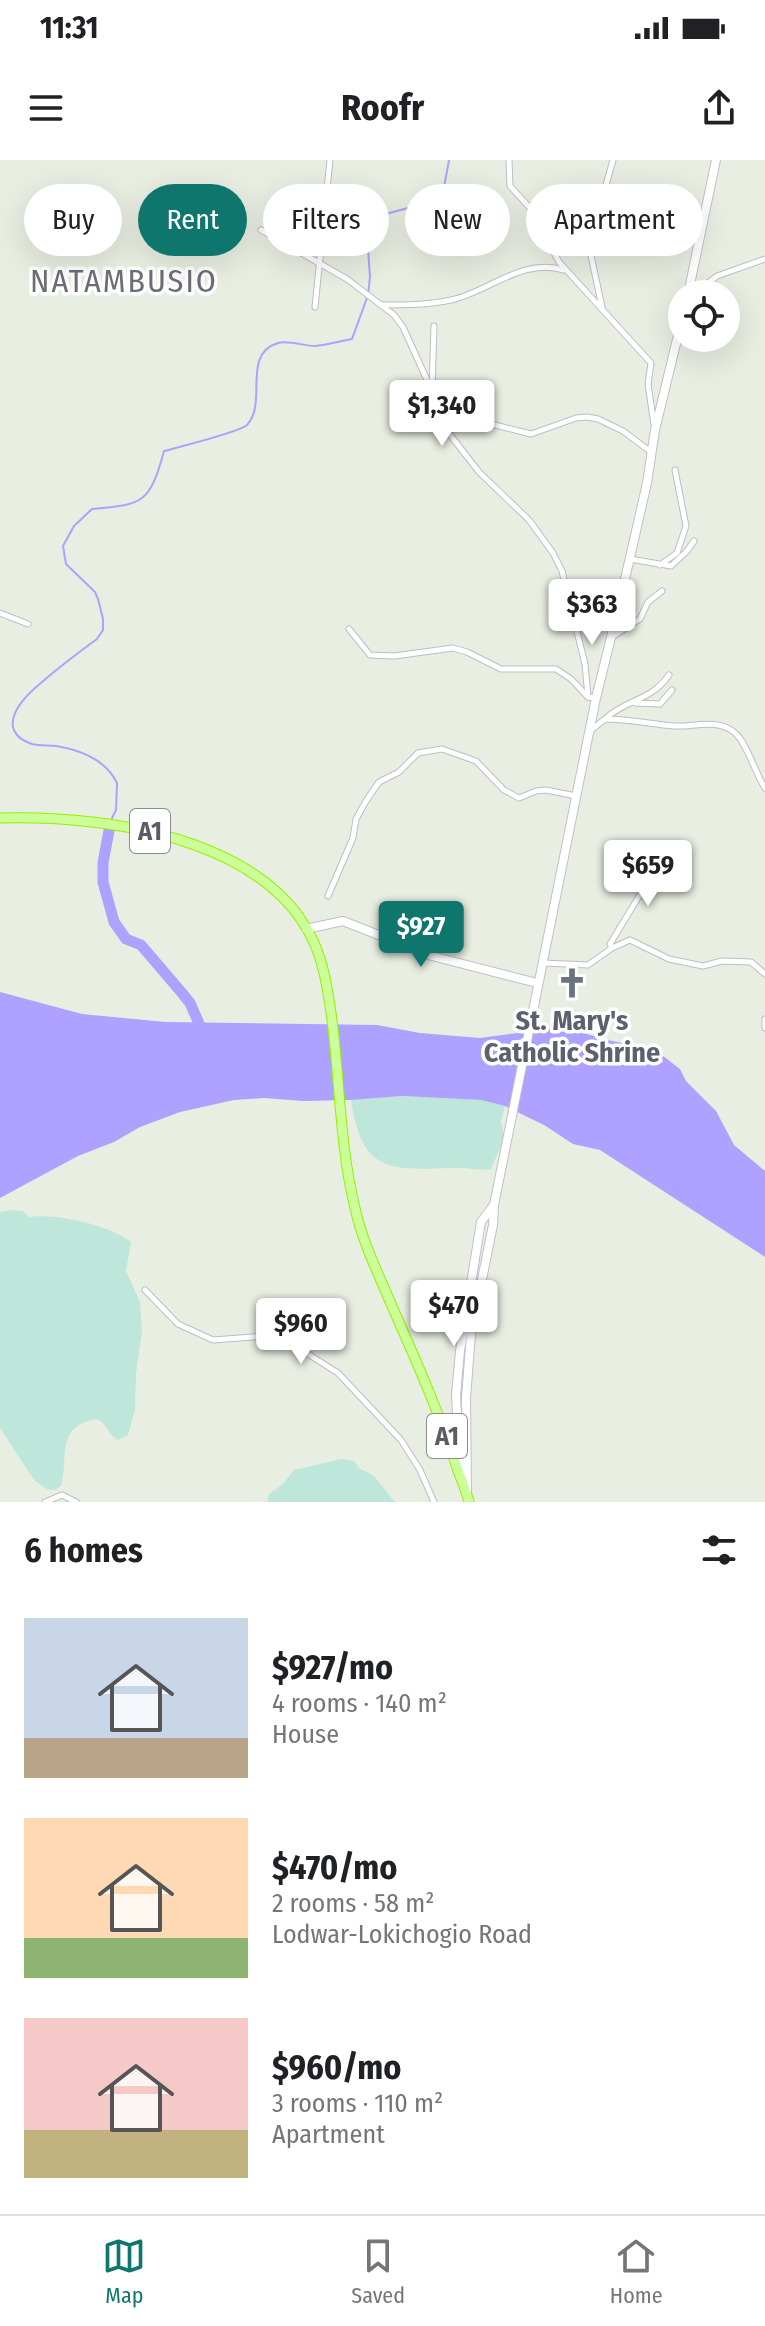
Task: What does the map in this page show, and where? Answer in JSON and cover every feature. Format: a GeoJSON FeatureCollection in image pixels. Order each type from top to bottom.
{"type":"FeatureCollection","features":[{"type":"Feature","properties":{"kind":"highway","name":"A1"},"geometry":{"type":"LineString","coordinates":[[0,818],[104,823],[177,839],[228,860],[284,896],[306,929],[324,969],[332,1012],[341,1126],[354,1208],[367,1249],[420,1371],[468,1499]]}},
{"type":"Feature","properties":{"kind":"main road"},"geometry":{"type":"LineString","coordinates":[[694,280],[716,160]]}},
{"type":"Feature","properties":{"kind":"main road"},"geometry":{"type":"LineString","coordinates":[[306,929],[343,921],[432,956],[537,983],[589,732],[592,697],[630,559],[674,352]]}},
{"type":"Feature","properties":{"kind":"main road","name":"A1"},"geometry":{"type":"LineString","coordinates":[[468,1499],[466,1398],[471,1334],[537,983]]}},
{"type":"Feature","properties":{"kind":"main road","name":"A1"},"geometry":{"type":"LineString","coordinates":[[460,1477],[456,1395],[460,1351],[481,1222],[494,1205]]}},
{"type":"Feature","properties":{"kind":"street"},"geometry":{"type":"LineString","coordinates":[[315,307],[330,160]]}},
{"type":"Feature","properties":{"kind":"street"},"geometry":{"type":"LineString","coordinates":[[509,160],[510,186],[526,204]]}},
{"type":"Feature","properties":{"kind":"street"},"geometry":{"type":"LineString","coordinates":[[606,184],[613,160]]}},
{"type":"Feature","properties":{"kind":"street"},"geometry":{"type":"LineString","coordinates":[[261,230],[347,279],[394,315],[403,327],[432,391],[441,423],[479,472],[529,520],[553,553],[562,571],[592,697]]}},
{"type":"Feature","properties":{"kind":"street"},"geometry":{"type":"LineString","coordinates":[[557,256],[651,363],[648,384],[655,430]]}},
{"type":"Feature","properties":{"kind":"street"},"geometry":{"type":"LineString","coordinates":[[591,256],[602,308]]}},
{"type":"Feature","properties":{"kind":"street"},"geometry":{"type":"LineString","coordinates":[[711,280],[765,259]]}},
{"type":"Feature","properties":{"kind":"street"},"geometry":{"type":"LineString","coordinates":[[380,305],[452,300],[512,272],[546,267],[568,271]]}},
{"type":"Feature","properties":{"kind":"street"},"geometry":{"type":"LineString","coordinates":[[432,391],[434,326]]}},
{"type":"Feature","properties":{"kind":"street"},"geometry":{"type":"LineString","coordinates":[[432,391],[452,406],[487,423],[531,434],[576,418],[598,419],[623,431],[652,452]]}},
{"type":"Feature","properties":{"kind":"street"},"geometry":{"type":"LineString","coordinates":[[660,565],[677,553],[686,526],[675,470]]}},
{"type":"Feature","properties":{"kind":"street"},"geometry":{"type":"LineString","coordinates":[[630,559],[667,567],[675,564],[694,541]]}},
{"type":"Feature","properties":{"kind":"street"},"geometry":{"type":"LineString","coordinates":[[611,637],[640,619],[648,602],[662,591]]}},
{"type":"Feature","properties":{"kind":"street"},"geometry":{"type":"LineString","coordinates":[[0,613],[28,624]]}},
{"type":"Feature","properties":{"kind":"street"},"geometry":{"type":"LineString","coordinates":[[349,629],[370,655],[394,656],[453,648],[501,669],[556,669],[592,697]]}},
{"type":"Feature","properties":{"kind":"street"},"geometry":{"type":"LineString","coordinates":[[589,732],[618,707],[634,703],[653,692],[669,675]]}},
{"type":"Feature","properties":{"kind":"street"},"geometry":{"type":"LineString","coordinates":[[634,703],[660,704],[672,690]]}},
{"type":"Feature","properties":{"kind":"street"},"geometry":{"type":"LineString","coordinates":[[605,719],[648,721],[673,726],[704,723],[726,728],[741,741],[765,788]]}},
{"type":"Feature","properties":{"kind":"street"},"geometry":{"type":"LineString","coordinates":[[328,896],[353,838],[356,819],[366,801],[379,782],[399,772],[418,753],[442,749],[476,761],[512,796],[519,798],[546,790],[576,796]]}},
{"type":"Feature","properties":{"kind":"street"},"geometry":{"type":"LineString","coordinates":[[612,948],[610,944],[658,865]]}},
{"type":"Feature","properties":{"kind":"street"},"geometry":{"type":"LineString","coordinates":[[541,963],[588,965],[630,940],[669,959],[703,966],[722,961],[751,962],[765,974]]}},
{"type":"Feature","properties":{"kind":"street"},"geometry":{"type":"LineString","coordinates":[[765,1019],[765,1028]]}},
{"type":"Feature","properties":{"kind":"street"},"geometry":{"type":"LineString","coordinates":[[145,1290],[178,1324],[213,1340],[278,1335],[338,1373],[401,1440],[420,1470],[434,1502]]}},
{"type":"Feature","properties":{"kind":"street"},"geometry":{"type":"LineString","coordinates":[[45,1502],[62,1495],[76,1502]]}},
{"type":"Feature","properties":{"kind":"shaded area"},"geometry":{"type":"Polygon","coordinates":[[[0,992],[82,1014],[165,1022],[377,1025],[420,1033],[480,1038],[564,1027],[607,1040],[654,1049],[680,1069],[686,1081],[716,1111],[734,1145],[765,1171],[765,1257],[600,1150],[573,1144],[544,1125],[505,1106],[481,1100],[402,1096],[351,1100],[234,1100],[180,1112],[140,1127],[0,1198],[0,992]]]}},
{"type":"Feature","properties":{"kind":"shaded area"},"geometry":{"type":"Polygon","coordinates":[[[402,1096],[481,1100],[505,1106],[501,1121],[504,1139],[491,1169],[396,1167],[371,1154],[356,1124],[351,1100],[402,1096]]]}},
{"type":"Feature","properties":{"kind":"shaded area"},"geometry":{"type":"Polygon","coordinates":[[[23,1211],[29,1217],[82,1222],[110,1230],[131,1242],[126,1271],[140,1302],[142,1330],[135,1409],[128,1435],[118,1440],[97,1419],[75,1428],[66,1444],[61,1486],[55,1490],[47,1489],[34,1480],[0,1428],[0,1212],[23,1211]]]}},
{"type":"Feature","properties":{"kind":"shaded area"},"geometry":{"type":"Polygon","coordinates":[[[341,1459],[354,1461],[359,1468],[374,1476],[395,1502],[267,1502],[269,1494],[282,1485],[294,1470],[341,1459]]]}},
{"type":"Feature","properties":{"kind":"waterway"},"geometry":{"type":"LineString","coordinates":[[112,818],[116,810],[117,783],[106,768],[74,750],[32,744],[22,739],[13,727],[16,712],[27,696],[97,639],[103,630],[95,592],[66,564],[63,546],[74,526],[92,509],[123,506],[142,498],[154,481],[164,451],[247,425],[256,404],[257,368],[260,357],[267,349],[282,342],[315,346],[352,339],[368,295],[367,235],[382,215],[430,202],[444,187],[449,160]]}},
{"type":"Feature","properties":{"kind":"waterway"},"geometry":{"type":"LineString","coordinates":[[110,825],[103,882],[114,922],[126,939],[141,945],[190,1003],[204,1035]]}},
{"type":"Feature","properties":{"kind":"place","name":"St. Mary's Catholic Shrine"},"geometry":{"type":"Point","coordinates":[572,983]}},
{"type":"Feature","properties":{"kind":"district","name":"NATAMBUSIO"},"geometry":{"type":"Point","coordinates":[124,281]}}]}
